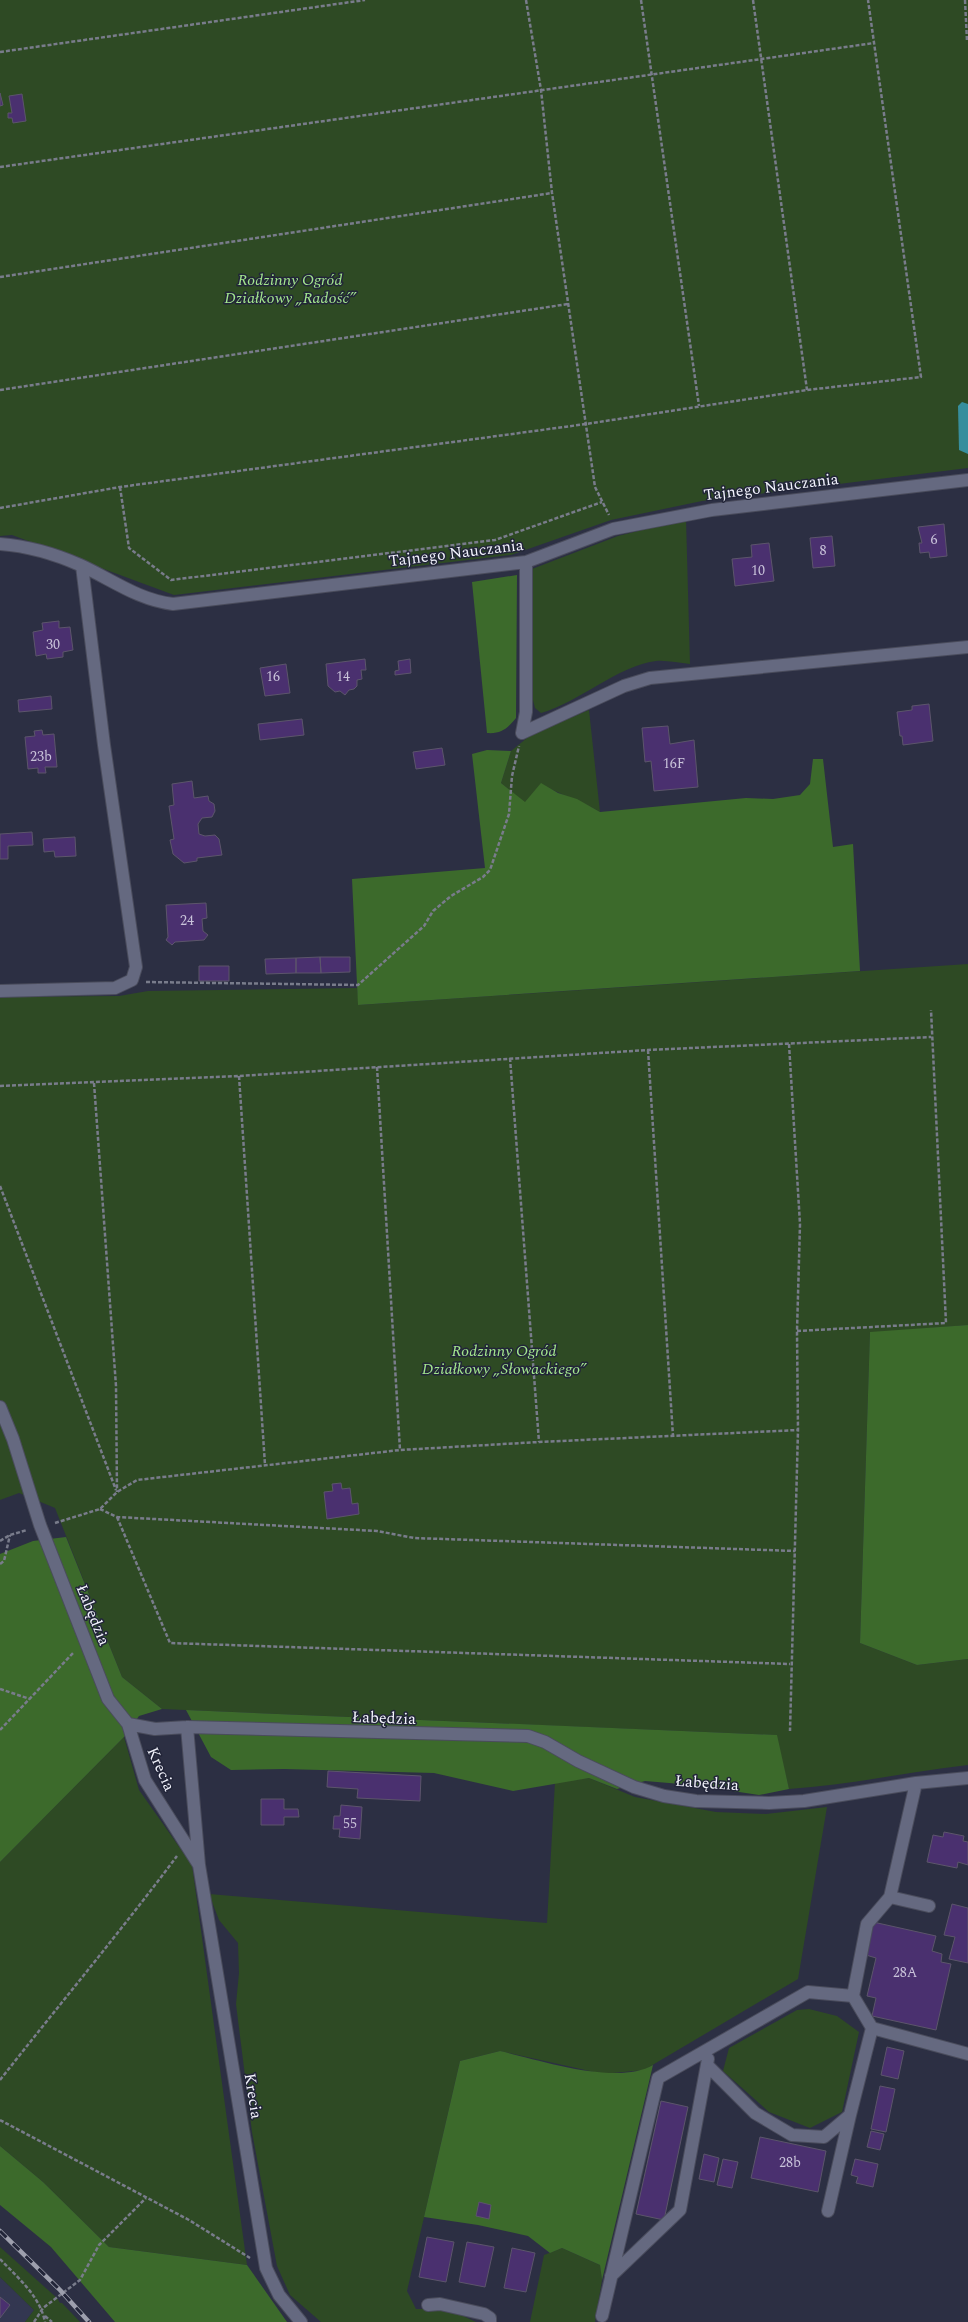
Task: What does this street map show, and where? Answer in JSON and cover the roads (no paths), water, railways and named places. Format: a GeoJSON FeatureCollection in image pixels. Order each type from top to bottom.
{"type":"FeatureCollection","features":[{"type":"Feature","properties":{"kind":"street","name":"Tajnego Nauczania"},"geometry":{"type":"LineString","coordinates":[[0,544],[32,548],[82,566],[144,598],[173,604],[526,562],[613,529],[705,511],[968,480]]}},
{"type":"Feature","properties":{"kind":"street"},"geometry":{"type":"LineString","coordinates":[[526,562],[526,712],[522,733],[624,686],[650,678],[968,646]]}},
{"type":"Feature","properties":{"kind":"street"},"geometry":{"type":"LineString","coordinates":[[0,991],[115,988],[132,980],[136,967],[104,745],[82,566]]}},
{"type":"Feature","properties":{"kind":"street","name":"Łabędzia"},"geometry":{"type":"LineString","coordinates":[[0,1407],[13,1439],[40,1525],[86,1638],[108,1700],[128,1724],[148,1728],[528,1736],[545,1742],[578,1761],[634,1787],[664,1796],[696,1801],[768,1803],[804,1801],[916,1783],[968,1778]]}},
{"type":"Feature","properties":{"kind":"street","name":"Krecia"},"geometry":{"type":"LineString","coordinates":[[128,1724],[145,1780],[199,1865]]}},
{"type":"Feature","properties":{"kind":"street","name":"Krecia"},"geometry":{"type":"LineString","coordinates":[[187,1728],[199,1865],[266,2268],[278,2295],[301,2322]]}},
{"type":"Feature","properties":{"kind":"street"},"geometry":{"type":"LineString","coordinates":[[916,1783],[890,1897],[867,1924],[853,1996],[872,2028],[968,2054]]}},
{"type":"Feature","properties":{"kind":"street"},"geometry":{"type":"LineString","coordinates":[[890,1897],[929,1906]]}},
{"type":"Feature","properties":{"kind":"street"},"geometry":{"type":"LineString","coordinates":[[602,2316],[658,2078],[808,1992],[853,1996]]}},
{"type":"Feature","properties":{"kind":"street"},"geometry":{"type":"LineString","coordinates":[[828,2211],[872,2028]]}},
{"type":"Feature","properties":{"kind":"street"},"geometry":{"type":"LineString","coordinates":[[611,2276],[680,2210],[710,2048]]}},
{"type":"Feature","properties":{"kind":"street"},"geometry":{"type":"LineString","coordinates":[[707,2065],[755,2113],[792,2135],[824,2137],[850,2115]]}},
{"type":"Feature","properties":{"kind":"street"},"geometry":{"type":"LineString","coordinates":[[428,2305],[440,2304],[484,2314],[490,2318],[490,2322]]}},
{"type":"Feature","properties":{"kind":"railway"},"geometry":{"type":"LineString","coordinates":[[0,2231],[60,2290],[89,2322]]}},
{"type":"Feature","properties":{"kind":"park label","name":"Rodzinny Ogród Działkowy „Radość”"},"geometry":{"type":"Point","coordinates":[290,289]}},
{"type":"Feature","properties":{"kind":"park label","name":"Rodzinny Ogród Działkowy „Słowackiego”"},"geometry":{"type":"Point","coordinates":[504,1360]}}]}
